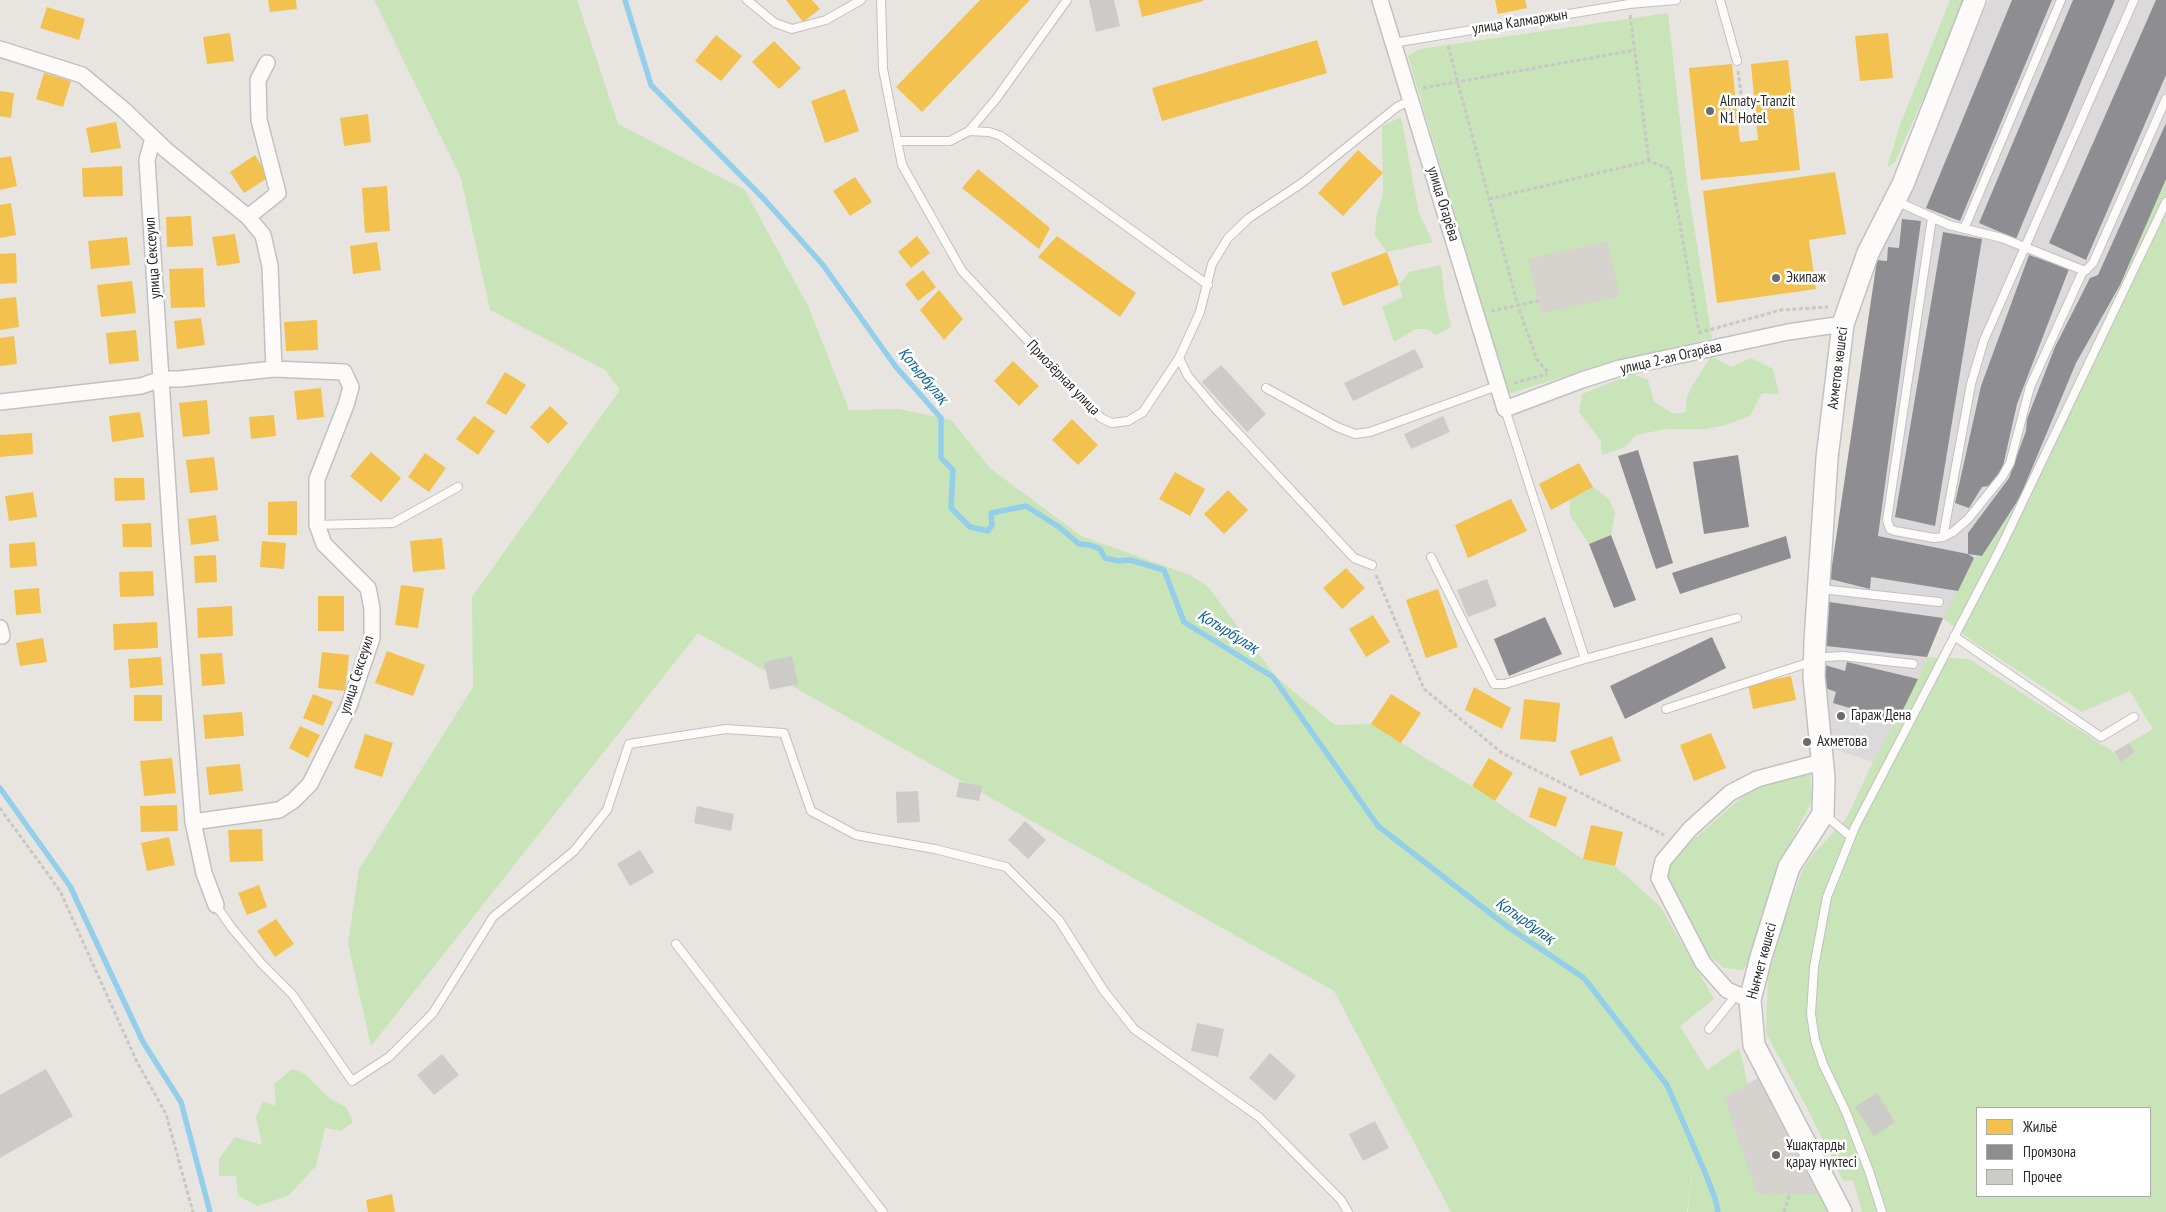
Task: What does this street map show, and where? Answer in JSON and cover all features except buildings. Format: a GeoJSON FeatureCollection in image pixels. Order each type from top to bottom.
{"type":"FeatureCollection","features":[{"type":"Feature","properties":{"kind":"main road","name":"Ахметов көшесі"},"geometry":{"type":"LineString","coordinates":[[1821,762],[1815,660],[1827,458],[1843,324],[1868,253],[1903,184],[1975,0]]}},
{"type":"Feature","properties":{"kind":"main road"},"geometry":{"type":"LineString","coordinates":[[1821,762],[1824,778],[1823,814]]}},
{"type":"Feature","properties":{"kind":"main road","name":"Нығмет көшесі"},"geometry":{"type":"LineString","coordinates":[[1823,814],[1789,867],[1761,957],[1743,997],[1754,1045],[1841,1212]]}},
{"type":"Feature","properties":{"kind":"street","name":"улица Огарёва"},"geometry":{"type":"LineString","coordinates":[[1380,0],[1504,409]]}},
{"type":"Feature","properties":{"kind":"street"},"geometry":{"type":"LineString","coordinates":[[0,49],[82,76],[248,217],[262,235],[270,266],[274,369]]}},
{"type":"Feature","properties":{"kind":"street"},"geometry":{"type":"LineString","coordinates":[[248,217],[278,193],[259,120],[258,80],[267,63]]}},
{"type":"Feature","properties":{"kind":"street","name":"улица Сексеуил"},"geometry":{"type":"LineString","coordinates":[[153,138],[147,160],[193,822],[204,873],[216,905]]}},
{"type":"Feature","properties":{"kind":"street","name":"улица 2-ая Огарёва"},"geometry":{"type":"LineString","coordinates":[[1504,409],[1620,368],[1788,332],[1843,324]]}},
{"type":"Feature","properties":{"kind":"street","name":"улица Сексеуил"},"geometry":{"type":"LineString","coordinates":[[0,402],[141,386],[161,379],[179,379],[274,369],[344,372],[351,386],[346,405],[318,479],[317,524],[324,544],[368,588],[372,609],[372,638],[349,706],[310,784],[293,801],[279,810],[193,822]]}},
{"type":"Feature","properties":{"kind":"street"},"geometry":{"type":"LineString","coordinates":[[1743,997],[1727,990],[1703,963],[1659,878],[1663,860],[1690,829],[1730,793],[1756,779],[1821,762]]}},
{"type":"Feature","properties":{"kind":"lane"},"geometry":{"type":"LineString","coordinates":[[747,0],[776,24],[792,29],[826,20],[861,0]]}},
{"type":"Feature","properties":{"kind":"lane","name":"Приозёрная улица"},"geometry":{"type":"LineString","coordinates":[[881,0],[883,69],[902,165],[962,270],[1101,418],[1112,422],[1128,421],[1143,412],[1179,358],[1200,312],[1212,264],[1228,238],[1249,218],[1302,183],[1397,107],[1411,100]]}},
{"type":"Feature","properties":{"kind":"lane"},"geometry":{"type":"LineString","coordinates":[[898,142],[950,141],[970,131],[996,99],[1067,0]]}},
{"type":"Feature","properties":{"kind":"lane","name":"улица Калмаржын"},"geometry":{"type":"LineString","coordinates":[[1393,43],[1629,4],[1676,0]]}},
{"type":"Feature","properties":{"kind":"lane"},"geometry":{"type":"LineString","coordinates":[[1720,0],[1737,61]]}},
{"type":"Feature","properties":{"kind":"lane"},"geometry":{"type":"LineString","coordinates":[[1964,229],[2061,0]]}},
{"type":"Feature","properties":{"kind":"lane"},"geometry":{"type":"LineString","coordinates":[[1942,537],[1971,384],[1977,362],[1995,313],[2134,0]]}},
{"type":"Feature","properties":{"kind":"lane"},"geometry":{"type":"LineString","coordinates":[[1894,201],[1949,225],[2002,238],[2083,271],[2090,269],[2166,100]]}},
{"type":"Feature","properties":{"kind":"lane"},"geometry":{"type":"LineString","coordinates":[[970,131],[989,132],[1001,136],[1208,285]]}},
{"type":"Feature","properties":{"kind":"lane"},"geometry":{"type":"LineString","coordinates":[[1882,1212],[1850,1120],[1823,1064],[1815,1040],[1811,1014],[1814,967],[1827,897],[1851,837],[2000,549],[2166,202]]}},
{"type":"Feature","properties":{"kind":"lane"},"geometry":{"type":"LineString","coordinates":[[1932,218],[1887,525],[1895,531],[1934,538],[1942,537],[1952,532],[1968,519],[2002,477],[2010,463],[2030,387],[2083,271]]}},
{"type":"Feature","properties":{"kind":"lane"},"geometry":{"type":"LineString","coordinates":[[1179,358],[1188,376],[1214,407],[1354,558],[1372,565]]}},
{"type":"Feature","properties":{"kind":"lane"},"geometry":{"type":"LineString","coordinates":[[1266,388],[1337,427],[1355,434],[1370,432],[1497,386]]}},
{"type":"Feature","properties":{"kind":"lane"},"geometry":{"type":"LineString","coordinates":[[1504,409],[1586,659]]}},
{"type":"Feature","properties":{"kind":"lane"},"geometry":{"type":"LineString","coordinates":[[317,524],[393,523],[458,487]]}},
{"type":"Feature","properties":{"kind":"lane"},"geometry":{"type":"LineString","coordinates":[[1430,557],[1494,684],[1504,684],[1586,659],[1737,618]]}},
{"type":"Feature","properties":{"kind":"lane"},"geometry":{"type":"LineString","coordinates":[[1819,589],[1939,602]]}},
{"type":"Feature","properties":{"kind":"lane"},"geometry":{"type":"LineString","coordinates":[[1954,636],[2101,736],[2134,717]]}},
{"type":"Feature","properties":{"kind":"lane"},"geometry":{"type":"LineString","coordinates":[[1666,709],[1826,656],[1913,664]]}},
{"type":"Feature","properties":{"kind":"lane"},"geometry":{"type":"LineString","coordinates":[[216,905],[231,928],[262,964],[292,994],[352,1081],[389,1057],[432,1013],[493,917],[574,851],[607,810],[629,744],[726,728],[784,733],[811,811],[856,835],[935,849],[1006,867],[1059,920],[1104,991],[1134,1029],[1260,1117],[1341,1200],[1348,1212]]}},
{"type":"Feature","properties":{"kind":"lane"},"geometry":{"type":"LineString","coordinates":[[1823,814],[1851,837]]}},
{"type":"Feature","properties":{"kind":"lane"},"geometry":{"type":"LineString","coordinates":[[676,944],[884,1212]]}},
{"type":"Feature","properties":{"kind":"lane"},"geometry":{"type":"LineString","coordinates":[[1708,1030],[1743,997]]}},
{"type":"Feature","properties":{"kind":"path"},"geometry":{"type":"LineString","coordinates":[[1629,4],[1649,160]]}},
{"type":"Feature","properties":{"kind":"path"},"geometry":{"type":"LineString","coordinates":[[1445,35],[1518,306],[1537,360],[1549,374]]}},
{"type":"Feature","properties":{"kind":"path"},"geometry":{"type":"LineString","coordinates":[[1422,89],[1635,50]]}},
{"type":"Feature","properties":{"kind":"path"},"geometry":{"type":"LineString","coordinates":[[1737,61],[1745,124]]}},
{"type":"Feature","properties":{"kind":"path"},"geometry":{"type":"LineString","coordinates":[[1489,200],[1649,160],[1670,168],[1699,332]]}},
{"type":"Feature","properties":{"kind":"path"},"geometry":{"type":"LineString","coordinates":[[1475,315],[1538,301]]}},
{"type":"Feature","properties":{"kind":"path"},"geometry":{"type":"LineString","coordinates":[[1372,565],[1424,689],[1502,753],[1679,843]]}},
{"type":"Feature","properties":{"kind":"path"},"geometry":{"type":"LineString","coordinates":[[0,808],[60,892],[137,1062],[166,1114],[193,1212]]}},
{"type":"Feature","properties":{"kind":"path"},"geometry":{"type":"LineString","coordinates":[[1784,1212],[1790,1193]]}},
{"type":"Feature","properties":{"kind":"shaded area"},"geometry":{"type":"Polygon","coordinates":[[[1989,0],[2166,0],[2166,179],[2120,285],[2020,497],[1958,591],[1943,618],[1918,679],[1873,762],[1831,748],[1820,686],[1825,665],[1830,579],[1877,260],[1989,0]]]}},
{"type":"Feature","properties":{"kind":"shaded area"},"geometry":{"type":"Polygon","coordinates":[[[1607,241],[1620,296],[1541,314],[1528,259],[1607,241]]]}},
{"type":"Feature","properties":{"kind":"shaded area"},"geometry":{"type":"Polygon","coordinates":[[[1761,1076],[1822,1193],[1757,1194],[1724,1098],[1761,1076]]]}},
{"type":"Feature","properties":{"kind":"green space"},"geometry":{"type":"Polygon","coordinates":[[[374,0],[577,0],[618,124],[745,190],[809,308],[849,410],[899,409],[951,420],[991,469],[1081,536],[1190,575],[1208,587],[1276,677],[1335,725],[1371,724],[1495,801],[1583,859],[1615,866],[1660,906],[1714,999],[1680,1026],[1707,1070],[1739,1048],[1748,1084],[1724,1098],[1822,1193],[1832,1212],[1688,1212],[1693,1153],[1687,1212],[1451,1212],[1334,991],[698,633],[371,1046],[348,944],[359,869],[473,687],[472,597],[620,390],[605,370],[490,310],[461,178],[374,0]]]}},
{"type":"Feature","properties":{"kind":"green space"},"geometry":{"type":"Polygon","coordinates":[[[1950,0],[1967,0],[1895,162],[1887,168],[1900,125],[1950,0]]]}},
{"type":"Feature","properties":{"kind":"green space"},"geometry":{"type":"Polygon","coordinates":[[[1668,13],[1687,183],[1712,338],[1602,365],[1508,394],[1408,56],[1420,49],[1668,13]]]}},
{"type":"Feature","properties":{"kind":"green space"},"geometry":{"type":"Polygon","coordinates":[[[1401,117],[1419,213],[1433,242],[1387,252],[1375,236],[1376,217],[1383,195],[1382,126],[1401,117]]]}},
{"type":"Feature","properties":{"kind":"green space"},"geometry":{"type":"Polygon","coordinates":[[[2166,179],[2166,1212],[1862,1212],[1853,1180],[1843,1181],[1807,1108],[1766,1033],[1768,978],[1784,922],[1802,871],[1812,855],[1845,820],[1873,762],[1918,679],[1927,657],[1969,659],[2112,751],[2121,762],[2135,752],[2129,743],[2153,729],[2130,691],[2082,712],[1972,641],[1943,618],[1974,558],[1982,556],[2020,497],[2120,285],[2166,179]]]}},
{"type":"Feature","properties":{"kind":"green space"},"geometry":{"type":"Polygon","coordinates":[[[1441,265],[1451,327],[1436,335],[1427,329],[1416,329],[1394,342],[1382,307],[1403,297],[1399,285],[1409,272],[1441,265]]]}},
{"type":"Feature","properties":{"kind":"green space"},"geometry":{"type":"Polygon","coordinates":[[[1711,356],[1731,367],[1751,358],[1773,369],[1779,394],[1762,393],[1750,416],[1725,425],[1706,429],[1666,429],[1636,435],[1625,447],[1602,455],[1601,441],[1579,412],[1582,394],[1633,374],[1648,380],[1654,402],[1674,414],[1686,412],[1686,399],[1711,356]]]}},
{"type":"Feature","properties":{"kind":"green space"},"geometry":{"type":"Polygon","coordinates":[[[1593,487],[1609,499],[1615,513],[1611,535],[1589,544],[1570,515],[1570,500],[1593,487]]]}},
{"type":"Feature","properties":{"kind":"green space"},"geometry":{"type":"Polygon","coordinates":[[[1810,773],[1812,801],[1778,866],[1751,959],[1743,970],[1724,968],[1707,954],[1665,878],[1668,862],[1750,790],[1810,773]]]}},
{"type":"Feature","properties":{"kind":"green space"},"geometry":{"type":"Polygon","coordinates":[[[292,1069],[305,1074],[329,1098],[346,1107],[353,1122],[341,1131],[325,1128],[316,1166],[288,1196],[257,1206],[238,1195],[236,1176],[219,1176],[219,1159],[235,1137],[262,1145],[256,1117],[263,1101],[276,1106],[274,1084],[292,1069]]]}},
{"type":"Feature","properties":{"kind":"waterway","name":"Қотырбұлақ"},"geometry":{"type":"LineString","coordinates":[[625,0],[651,85],[764,199],[823,265],[896,367],[941,418],[941,458],[953,470],[951,508],[970,527],[988,531],[992,525],[991,513],[1026,506],[1059,527],[1079,544],[1090,545],[1100,549],[1105,558],[1118,561],[1130,560],[1164,570],[1184,622],[1273,677],[1378,826],[1508,927],[1584,978],[1667,1085],[1704,1170],[1715,1198],[1718,1212]]}},
{"type":"Feature","properties":{"kind":"waterway"},"geometry":{"type":"LineString","coordinates":[[0,788],[70,886],[143,1042],[181,1102],[210,1212]]}},
{"type":"Feature","properties":{"kind":"place","name":"Almaty-Tranzit N1 Hotel"},"geometry":{"type":"Point","coordinates":[1710,111]}},
{"type":"Feature","properties":{"kind":"place","name":"Экипаж"},"geometry":{"type":"Point","coordinates":[1776,278]}},
{"type":"Feature","properties":{"kind":"place","name":"Гараж Дена"},"geometry":{"type":"Point","coordinates":[1841,716]}},
{"type":"Feature","properties":{"kind":"place","name":"Ахметова"},"geometry":{"type":"Point","coordinates":[1807,742]}},
{"type":"Feature","properties":{"kind":"place","name":"Ұшақтарды қарау нүктесі"},"geometry":{"type":"Point","coordinates":[1776,1155]}}]}
